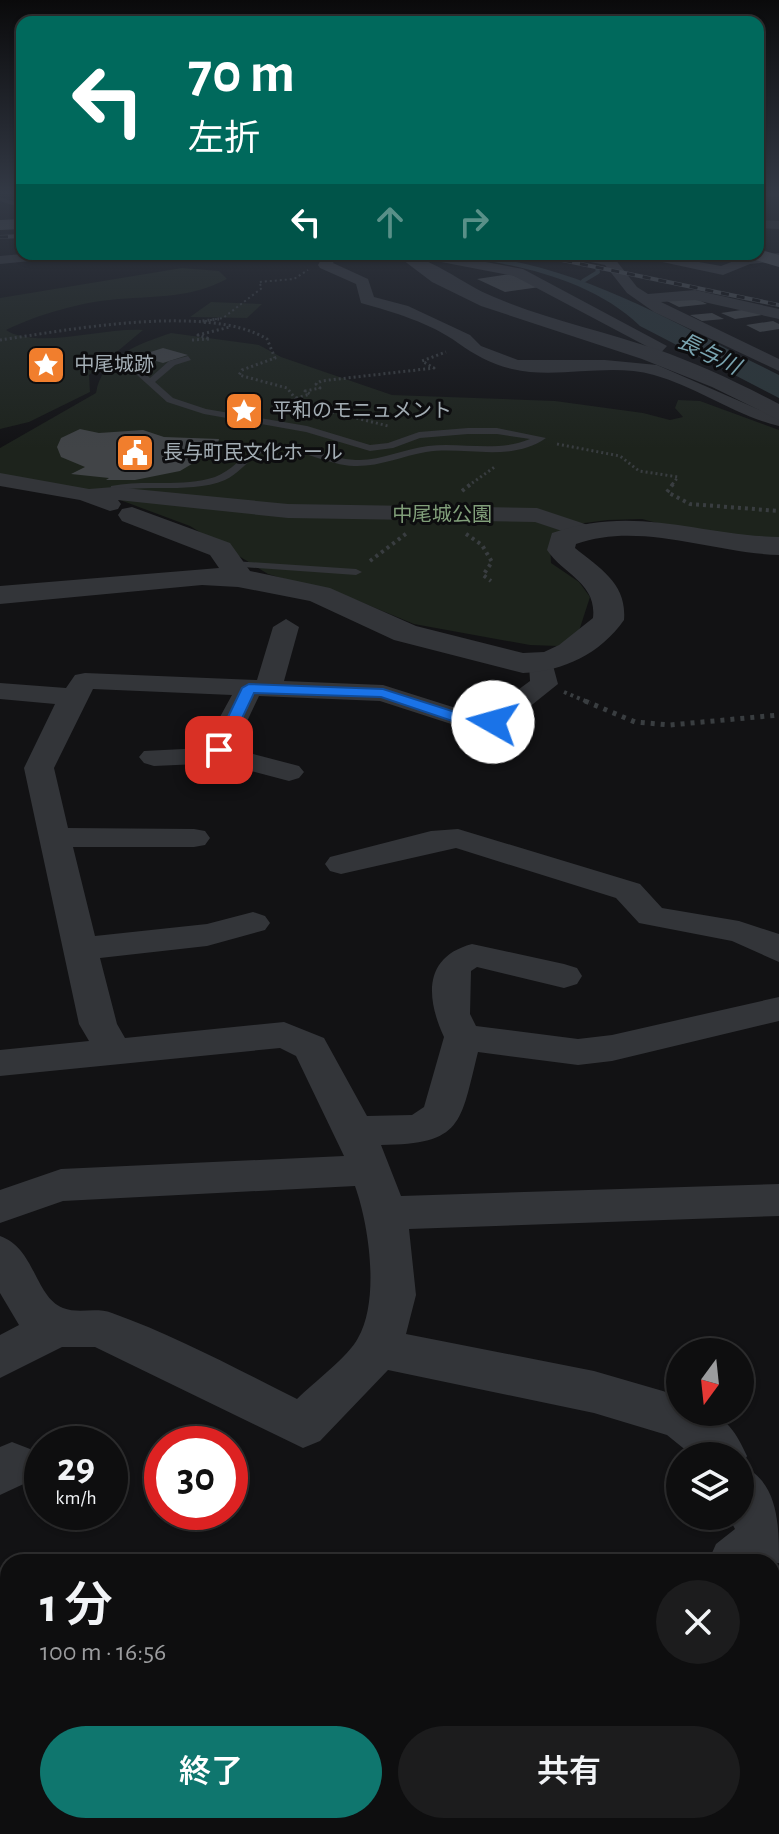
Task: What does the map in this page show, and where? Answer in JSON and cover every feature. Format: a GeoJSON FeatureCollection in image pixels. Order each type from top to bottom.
{"type":"FeatureCollection","features":[{"type":"Feature","properties":{"kind":"street"},"geometry":{"type":"LineString","coordinates":[[358,279],[363,282],[367,300],[402,309],[464,339],[475,350],[516,365],[605,365],[657,370],[754,414],[779,420]]}},
{"type":"Feature","properties":{"kind":"street"},"geometry":{"type":"LineString","coordinates":[[440,279],[488,302],[650,354],[720,382],[779,413]]}},
{"type":"Feature","properties":{"kind":"street"},"geometry":{"type":"LineString","coordinates":[[531,279],[659,346],[650,354]]}},
{"type":"Feature","properties":{"kind":"street"},"geometry":{"type":"LineString","coordinates":[[623,279],[645,299],[779,366]]}},
{"type":"Feature","properties":{"kind":"street"},"geometry":{"type":"LineString","coordinates":[[645,299],[695,295],[779,314]]}},
{"type":"Feature","properties":{"kind":"street"},"geometry":{"type":"LineString","coordinates":[[0,479],[26,488],[112,501],[288,511],[537,515],[580,530]]}},
{"type":"Feature","properties":{"kind":"street"},"geometry":{"type":"LineString","coordinates":[[112,501],[220,549],[236,571]]}},
{"type":"Feature","properties":{"kind":"street"},"geometry":{"type":"LineString","coordinates":[[114,1051],[98,1024],[39,768],[85,681],[383,693],[476,724],[493,722],[543,674],[576,651],[608,620],[610,601],[599,583],[561,550],[562,539],[580,530],[614,526],[709,541],[779,546]]}},
{"type":"Feature","properties":{"kind":"street"},"geometry":{"type":"LineString","coordinates":[[0,595],[236,571],[319,594],[405,633],[543,674]]}},
{"type":"Feature","properties":{"kind":"street"},"geometry":{"type":"LineString","coordinates":[[154,757],[210,757],[216,753],[258,688],[286,627]]}},
{"type":"Feature","properties":{"kind":"street"},"geometry":{"type":"LineString","coordinates":[[0,691],[74,697]]}},
{"type":"Feature","properties":{"kind":"street"},"geometry":{"type":"LineString","coordinates":[[216,753],[289,772]]}},
{"type":"Feature","properties":{"kind":"street"},"geometry":{"type":"LineString","coordinates":[[57,837],[194,838]]}},
{"type":"Feature","properties":{"kind":"street"},"geometry":{"type":"LineString","coordinates":[[341,864],[431,841],[458,838],[628,891],[651,916],[739,932],[774,944],[779,951]]}},
{"type":"Feature","properties":{"kind":"street"},"geometry":{"type":"LineString","coordinates":[[82,949],[207,935],[253,923]]}},
{"type":"Feature","properties":{"kind":"street"},"geometry":{"type":"LineString","coordinates":[[355,1131],[420,1130],[442,1115],[463,1037],[452,1014],[453,966],[472,955],[564,976]]}},
{"type":"Feature","properties":{"kind":"street"},"geometry":{"type":"LineString","coordinates":[[463,1037],[578,1052],[612,1048],[779,1009]]}},
{"type":"Feature","properties":{"kind":"street"},"geometry":{"type":"LineString","coordinates":[[0,1063],[284,1035],[311,1047],[355,1131],[386,1213],[393,1295],[379,1348],[303,1426],[188,1367],[99,1328],[56,1328],[0,1358]]}},
{"type":"Feature","properties":{"kind":"street"},"geometry":{"type":"LineString","coordinates":[[0,1207],[61,1185],[369,1170]]}},
{"type":"Feature","properties":{"kind":"street"},"geometry":{"type":"LineString","coordinates":[[386,1213],[779,1200]]}},
{"type":"Feature","properties":{"kind":"street"},"geometry":{"type":"LineString","coordinates":[[0,1254],[37,1314],[56,1328]]}},
{"type":"Feature","properties":{"kind":"street"},"geometry":{"type":"LineString","coordinates":[[379,1348],[594,1392],[682,1418],[712,1442]]}},
{"type":"Feature","properties":{"kind":"lane"},"geometry":{"type":"LineString","coordinates":[[149,383],[172,363],[188,358]]}},
{"type":"Feature","properties":{"kind":"lane"},"geometry":{"type":"LineString","coordinates":[[112,501],[115,488],[130,484],[206,482],[227,476],[248,454],[273,447],[346,463],[372,462],[426,449],[453,448],[493,453],[515,450],[541,438],[497,431],[419,435],[390,446],[370,448],[348,444],[307,429],[204,411],[170,400],[130,365]]}},
{"type":"Feature","properties":{"kind":"lane"},"geometry":{"type":"LineString","coordinates":[[236,571],[356,572]]}},
{"type":"Feature","properties":{"kind":"path"},"geometry":{"type":"LineString","coordinates":[[211,324],[202,321],[230,314],[262,288],[259,282],[295,279]]}},
{"type":"Feature","properties":{"kind":"path"},"geometry":{"type":"LineString","coordinates":[[0,340],[67,330],[211,324],[231,326],[268,338],[274,348],[275,358],[242,370],[239,375],[287,388],[295,398],[317,408],[419,435]]}},
{"type":"Feature","properties":{"kind":"path"},"geometry":{"type":"LineString","coordinates":[[200,347],[187,341],[210,339],[198,335],[231,326]]}},
{"type":"Feature","properties":{"kind":"path"},"geometry":{"type":"LineString","coordinates":[[295,398],[320,388],[316,384],[321,381],[434,368],[422,361],[454,350],[475,350]]}},
{"type":"Feature","properties":{"kind":"path"},"geometry":{"type":"LineString","coordinates":[[536,440],[620,456],[648,476],[678,477],[667,492],[690,504],[779,511]]}},
{"type":"Feature","properties":{"kind":"path"},"geometry":{"type":"LineString","coordinates":[[452,513],[457,525],[482,545],[492,562],[483,575],[491,581]]}},
{"type":"Feature","properties":{"kind":"path"},"geometry":{"type":"LineString","coordinates":[[543,674],[635,722],[670,725],[728,717],[779,715]]}},
{"type":"Feature","properties":{"kind":"green space"},"geometry":{"type":"Polygon","coordinates":[[[118,279],[227,279],[187,293],[75,306],[6,330],[19,336],[53,338],[143,330],[89,375],[90,392],[29,422],[0,429],[0,298],[118,279]]]}},
{"type":"Feature","properties":{"kind":"green space"},"geometry":{"type":"Polygon","coordinates":[[[211,302],[262,304],[247,318],[190,317],[211,302]]]}},
{"type":"Feature","properties":{"kind":"green space","name":"中尾城公園"},"geometry":{"type":"Polygon","coordinates":[[[171,333],[259,345],[281,357],[392,395],[555,401],[643,413],[670,420],[683,417],[675,408],[678,400],[700,401],[779,430],[779,540],[683,530],[642,519],[577,524],[550,545],[551,563],[579,582],[590,597],[578,634],[558,646],[530,645],[414,624],[356,600],[268,574],[190,526],[112,497],[0,484],[0,448],[96,393],[106,370],[124,353],[171,333]]]}},
{"type":"Feature","properties":{"kind":"water","name":"長与川"},"geometry":{"type":"Polygon","coordinates":[[[557,279],[575,279],[616,295],[779,375],[779,398],[640,326],[620,309],[557,279]]]}},
{"type":"Feature","properties":{"kind":"building"},"geometry":{"type":"Polygon","coordinates":[[[477,279],[521,279],[540,287],[505,292],[477,279]]]}},
{"type":"Feature","properties":{"kind":"building"},"geometry":{"type":"Polygon","coordinates":[[[695,298],[707,304],[679,307],[667,301],[695,298]]]}},
{"type":"Feature","properties":{"kind":"building"},"geometry":{"type":"Polygon","coordinates":[[[748,309],[762,315],[735,319],[721,313],[748,309]]]}},
{"type":"Feature","properties":{"kind":"building"},"geometry":{"type":"Polygon","coordinates":[[[712,313],[724,319],[702,321],[690,315],[712,313]]]}},
{"type":"Feature","properties":{"kind":"building"},"geometry":{"type":"Polygon","coordinates":[[[773,321],[779,324],[779,329],[760,332],[746,325],[773,321]]]}},
{"type":"Feature","properties":{"kind":"building"},"geometry":{"type":"Polygon","coordinates":[[[163,348],[188,355],[163,363],[138,356],[163,348]]]}},
{"type":"Feature","properties":{"kind":"building","name":"長与町民文化ホール"},"geometry":{"type":"Polygon","coordinates":[[[80,429],[99,433],[143,430],[164,437],[219,439],[217,449],[180,471],[135,480],[106,480],[109,478],[71,474],[85,467],[61,457],[57,447],[61,438],[80,429]]]}},
{"type":"Feature","properties":{"kind":"waterway"},"geometry":{"type":"LineString","coordinates":[[583,281],[587,279]]}},
{"type":"Feature","properties":{"kind":"railway"},"geometry":{"type":"LineString","coordinates":[[652,279],[779,305]]}},
{"type":"Feature","properties":{"kind":"place","name":"中尾城跡"},"geometry":{"type":"Point","coordinates":[46,365]}},
{"type":"Feature","properties":{"kind":"place","name":"平和のモニュメント"},"geometry":{"type":"Point","coordinates":[244,411]}},
{"type":"Feature","properties":{"kind":"place","name":"長与町民文化ホール"},"geometry":{"type":"Point","coordinates":[135,453]}},
{"type":"Feature","properties":{"kind":"route"},"geometry":{"type":"LineString","coordinates":[[219,750],[249,688],[383,693],[476,724],[493,722]]}}]}
